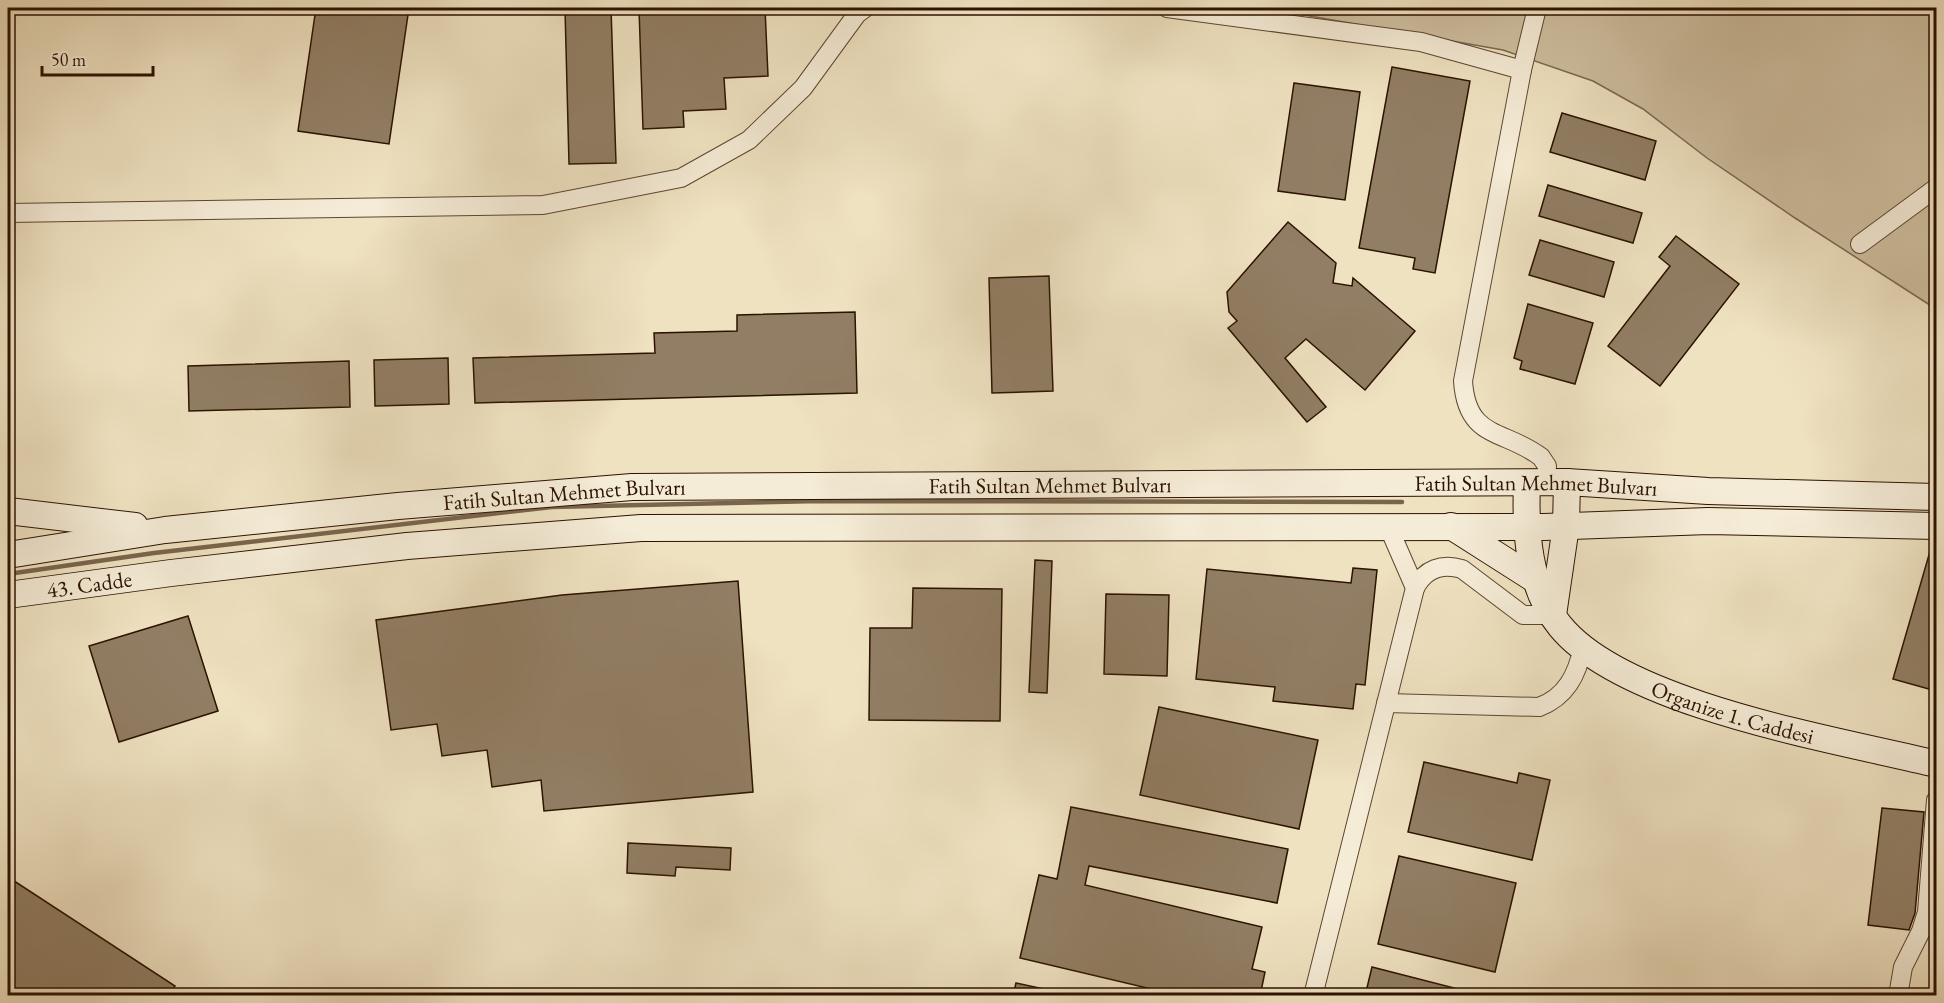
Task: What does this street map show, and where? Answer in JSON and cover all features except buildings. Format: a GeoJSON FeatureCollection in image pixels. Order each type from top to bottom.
{"type":"FeatureCollection","features":[{"type":"Feature","properties":{"kind":"main road","name":"Fatih Sultan Mehmet Bulvarı"},"geometry":{"type":"LineString","coordinates":[[165,530],[398,506],[632,487],[1547,483],[1708,491],[1936,497]]}},
{"type":"Feature","properties":{"kind":"main road","name":"Organize 1. Caddesi"},"geometry":{"type":"LineString","coordinates":[[1547,483],[1525,526],[1539,582],[1553,615],[1561,627],[1593,656],[1661,692],[1764,722],[1936,764]]}},
{"type":"Feature","properties":{"kind":"main road"},"geometry":{"type":"LineString","coordinates":[[1547,483],[1566,526],[1553,615]]}},
{"type":"Feature","properties":{"kind":"main road"},"geometry":{"type":"LineString","coordinates":[[8,511],[165,530]]}},
{"type":"Feature","properties":{"kind":"main road","name":"Fatih Sultan Mehmet Bulvarı"},"geometry":{"type":"LineString","coordinates":[[171,573],[407,546],[641,528],[1566,526],[1708,521],[1936,526]]}},
{"type":"Feature","properties":{"kind":"main road"},"geometry":{"type":"LineString","coordinates":[[1451,525],[1539,582]]}},
{"type":"Feature","properties":{"kind":"main road","name":"43. Cadde"},"geometry":{"type":"LineString","coordinates":[[8,555],[165,530]]}},
{"type":"Feature","properties":{"kind":"main road","name":"43. Cadde"},"geometry":{"type":"LineString","coordinates":[[8,595],[171,573]]}},
{"type":"Feature","properties":{"kind":"street"},"geometry":{"type":"LineString","coordinates":[[8,213],[543,205],[681,178],[749,140],[803,88],[857,14],[865,8]]}},
{"type":"Feature","properties":{"kind":"street"},"geometry":{"type":"LineString","coordinates":[[1167,8],[1421,42],[1522,70]]}},
{"type":"Feature","properties":{"kind":"street"},"geometry":{"type":"LineString","coordinates":[[1537,8],[1522,70],[1463,381],[1464,397],[1469,412],[1479,425],[1541,457],[1547,466],[1547,483]]}},
{"type":"Feature","properties":{"kind":"street"},"geometry":{"type":"LineString","coordinates":[[1860,244],[1936,188]]}},
{"type":"Feature","properties":{"kind":"street"},"geometry":{"type":"LineString","coordinates":[[1388,526],[1415,588]]}},
{"type":"Feature","properties":{"kind":"street"},"geometry":{"type":"LineString","coordinates":[[1313,996],[1415,588],[1424,575],[1431,570],[1455,567],[1462,569],[1523,615],[1553,615]]}},
{"type":"Feature","properties":{"kind":"street"},"geometry":{"type":"LineString","coordinates":[[1386,703],[1539,707],[1554,700],[1568,686],[1578,666],[1583,647]]}},
{"type":"Feature","properties":{"kind":"street"},"geometry":{"type":"LineString","coordinates":[[1898,996],[1903,967],[1917,940],[1927,912],[1936,800]]}},
{"type":"Feature","properties":{"kind":"shaded area"},"geometry":{"type":"Polygon","coordinates":[[[1264,8],[1936,8],[1936,309],[1707,158],[1643,109],[1593,81],[1503,50],[1264,8]]]}},
{"type":"Feature","properties":{"kind":"waterway"},"geometry":{"type":"LineString","coordinates":[[8,574],[154,553],[552,507],[819,501],[1402,502]]}}]}
